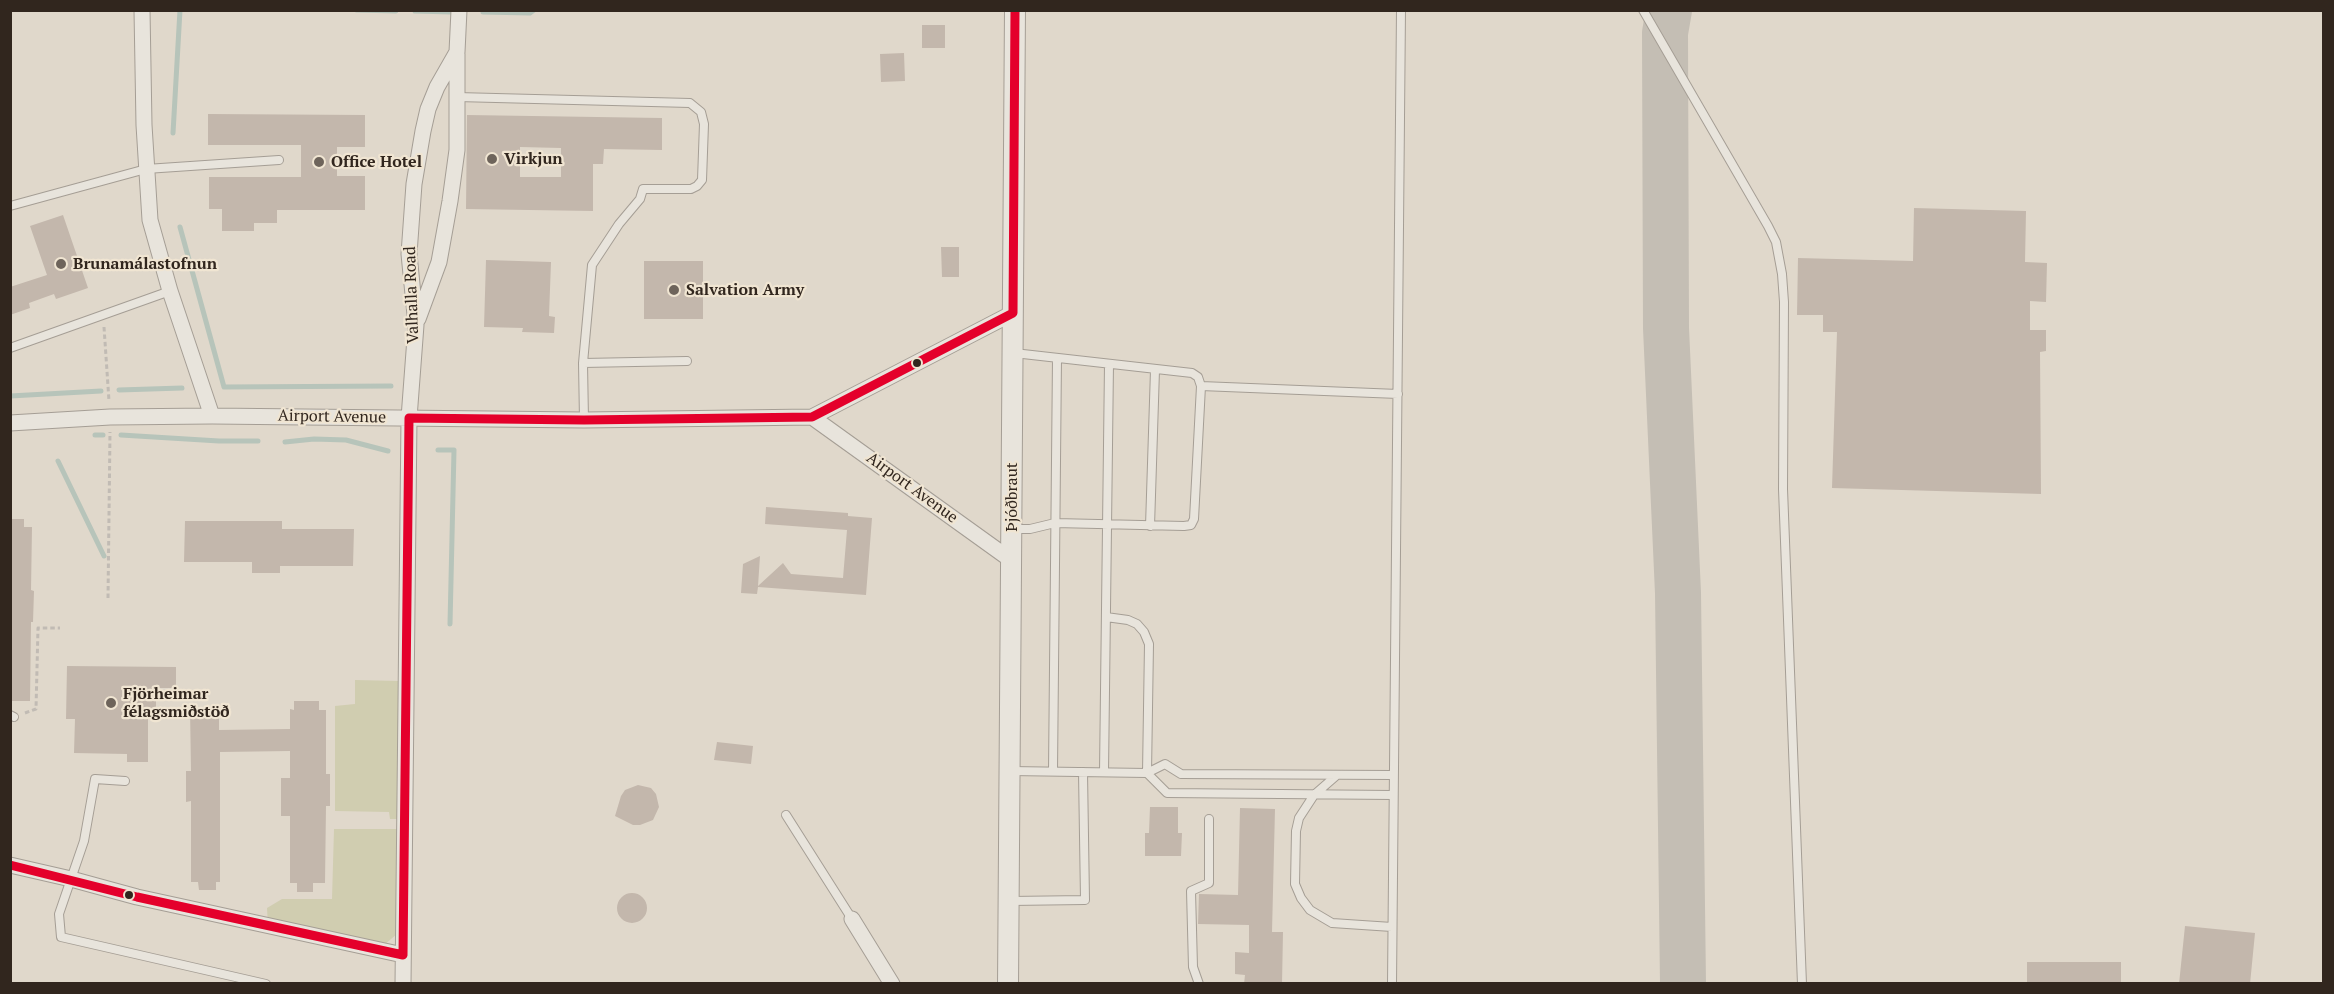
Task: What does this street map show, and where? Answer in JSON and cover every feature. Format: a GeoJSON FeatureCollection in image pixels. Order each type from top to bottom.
{"type":"FeatureCollection","features":[{"type":"Feature","properties":{"kind":"street"},"geometry":{"type":"LineString","coordinates":[[142,10],[146,169],[150,220],[170,291],[212,416]]}},
{"type":"Feature","properties":{"kind":"street","name":"Valhalla Road"},"geometry":{"type":"LineString","coordinates":[[404,984],[409,418],[416,325],[409,254],[414,184],[428,109],[437,87],[457,52],[459,10]]}},
{"type":"Feature","properties":{"kind":"street","name":"Þjóðbraut"},"geometry":{"type":"LineString","coordinates":[[1008,984],[1015,10]]}},
{"type":"Feature","properties":{"kind":"street"},"geometry":{"type":"LineString","coordinates":[[416,325],[439,262],[448,211],[457,150],[457,52]]}},
{"type":"Feature","properties":{"kind":"street","name":"Airport Avenue"},"geometry":{"type":"LineString","coordinates":[[10,423],[110,417],[212,416],[584,420],[812,417],[1013,313]]}},
{"type":"Feature","properties":{"kind":"street","name":"Airport Avenue"},"geometry":{"type":"LineString","coordinates":[[812,417],[1011,560]]}},
{"type":"Feature","properties":{"kind":"street"},"geometry":{"type":"LineString","coordinates":[[10,865],[137,897],[404,955]]}},
{"type":"Feature","properties":{"kind":"street"},"geometry":{"type":"LineString","coordinates":[[852,919],[892,984]]}},
{"type":"Feature","properties":{"kind":"lane"},"geometry":{"type":"LineString","coordinates":[[1392,984],[1401,10]]}},
{"type":"Feature","properties":{"kind":"lane"},"geometry":{"type":"LineString","coordinates":[[1642,10],[1768,226],[1776,242],[1782,274],[1784,302],[1783,489],[1802,984]]}},
{"type":"Feature","properties":{"kind":"lane"},"geometry":{"type":"LineString","coordinates":[[457,97],[690,103],[701,112],[704,124],[702,180],[691,189],[643,189],[640,199],[619,224],[592,266],[583,363],[584,420]]}},
{"type":"Feature","properties":{"kind":"lane"},"geometry":{"type":"LineString","coordinates":[[10,206],[146,169],[279,160]]}},
{"type":"Feature","properties":{"kind":"lane"},"geometry":{"type":"LineString","coordinates":[[10,348],[170,291]]}},
{"type":"Feature","properties":{"kind":"lane"},"geometry":{"type":"LineString","coordinates":[[1011,529],[1030,529],[1056,523],[1191,525],[1194,519],[1201,386],[1198,378],[1192,373],[1013,353]]}},
{"type":"Feature","properties":{"kind":"lane"},"geometry":{"type":"LineString","coordinates":[[1053,771],[1057,358]]}},
{"type":"Feature","properties":{"kind":"lane"},"geometry":{"type":"LineString","coordinates":[[583,363],[687,361]]}},
{"type":"Feature","properties":{"kind":"lane"},"geometry":{"type":"LineString","coordinates":[[1104,772],[1109,364]]}},
{"type":"Feature","properties":{"kind":"lane"},"geometry":{"type":"LineString","coordinates":[[1150,526],[1155,370]]}},
{"type":"Feature","properties":{"kind":"lane"},"geometry":{"type":"LineString","coordinates":[[1201,386],[1398,394]]}},
{"type":"Feature","properties":{"kind":"lane"},"geometry":{"type":"LineString","coordinates":[[1106,617],[1128,620],[1137,624],[1149,644],[1147,772],[1167,793],[1393,795]]}},
{"type":"Feature","properties":{"kind":"lane"},"geometry":{"type":"LineString","coordinates":[[1010,771],[1147,772],[1165,764],[1181,774],[1393,775]]}},
{"type":"Feature","properties":{"kind":"lane"},"geometry":{"type":"LineString","coordinates":[[1009,901],[1085,900],[1083,772]]}},
{"type":"Feature","properties":{"kind":"lane"},"geometry":{"type":"LineString","coordinates":[[1337,775],[1314,795],[1299,818],[1296,831],[1295,884],[1300,898],[1310,910],[1332,923],[1392,927]]}},
{"type":"Feature","properties":{"kind":"lane"},"geometry":{"type":"LineString","coordinates":[[125,781],[95,779],[84,841],[59,914],[61,937],[266,984]]}},
{"type":"Feature","properties":{"kind":"lane"},"geometry":{"type":"LineString","coordinates":[[786,815],[852,919]]}},
{"type":"Feature","properties":{"kind":"lane"},"geometry":{"type":"LineString","coordinates":[[1199,984],[1192,967],[1191,891],[1209,883],[1209,819]]}},
{"type":"Feature","properties":{"kind":"path"},"geometry":{"type":"LineString","coordinates":[[100,316],[106,333],[110,417],[108,598]]}},
{"type":"Feature","properties":{"kind":"path"},"geometry":{"type":"LineString","coordinates":[[12,716],[36,709],[38,628],[60,628]]}},
{"type":"Feature","properties":{"kind":"shaded area"},"geometry":{"type":"Polygon","coordinates":[[[355,680],[399,681],[398,819],[390,819],[389,812],[335,811],[335,706],[355,704],[355,680]]]}},
{"type":"Feature","properties":{"kind":"shaded area"},"geometry":{"type":"Polygon","coordinates":[[[334,829],[397,829],[397,934],[384,945],[367,948],[280,937],[268,926],[267,908],[282,899],[332,899],[334,829]]]}},
{"type":"Feature","properties":{"kind":"building"},"geometry":{"type":"Polygon","coordinates":[[[922,25],[945,25],[945,48],[922,48],[922,25]]]}},
{"type":"Feature","properties":{"kind":"building"},"geometry":{"type":"Polygon","coordinates":[[[904,53],[905,81],[881,82],[880,54],[904,53]]]}},
{"type":"Feature","properties":{"kind":"building","name":"Office Hotel"},"geometry":{"type":"Polygon","coordinates":[[[208,114],[365,115],[365,147],[337,147],[337,176],[365,176],[365,210],[277,210],[277,223],[254,223],[254,231],[222,231],[222,209],[209,209],[209,177],[301,177],[301,145],[208,145],[208,114]]]}},
{"type":"Feature","properties":{"kind":"building","name":"Virkjun"},"geometry":{"type":"Polygon","coordinates":[[[467,115],[662,118],[662,150],[604,149],[603,164],[593,164],[593,211],[466,209],[467,115]],[[520,147],[520,177],[561,177],[561,148],[520,147]]]}},
{"type":"Feature","properties":{"kind":"building"},"geometry":{"type":"Polygon","coordinates":[[[1914,208],[2026,211],[2025,262],[2047,263],[2046,302],[2030,301],[2030,330],[2046,330],[2046,351],[2040,352],[2041,494],[1832,488],[1837,332],[1823,332],[1823,315],[1797,315],[1798,258],[1913,261],[1914,208]]]}},
{"type":"Feature","properties":{"kind":"building","name":"Brunamálastofnun"},"geometry":{"type":"Polygon","coordinates":[[[63,215],[88,288],[56,299],[54,294],[29,303],[30,308],[10,315],[10,287],[47,275],[30,226],[63,215]]]}},
{"type":"Feature","properties":{"kind":"building"},"geometry":{"type":"Polygon","coordinates":[[[941,247],[959,247],[959,277],[942,277],[941,247]]]}},
{"type":"Feature","properties":{"kind":"building"},"geometry":{"type":"Polygon","coordinates":[[[486,260],[551,262],[549,316],[555,317],[554,333],[522,332],[523,328],[484,327],[486,260]]]}},
{"type":"Feature","properties":{"kind":"building","name":"Salvation Army"},"geometry":{"type":"Polygon","coordinates":[[[644,261],[703,261],[703,319],[644,319],[644,261]]]}},
{"type":"Feature","properties":{"kind":"building"},"geometry":{"type":"Polygon","coordinates":[[[766,507],[848,513],[848,516],[872,518],[866,595],[758,587],[757,594],[741,593],[743,564],[760,556],[758,586],[783,563],[791,574],[843,578],[847,530],[765,524],[766,507]]]}},
{"type":"Feature","properties":{"kind":"building"},"geometry":{"type":"Polygon","coordinates":[[[10,519],[24,519],[24,527],[32,527],[31,590],[34,591],[33,622],[31,622],[30,701],[10,701],[10,519]]]}},
{"type":"Feature","properties":{"kind":"building"},"geometry":{"type":"Polygon","coordinates":[[[185,521],[282,521],[282,529],[354,529],[353,566],[280,566],[280,573],[252,573],[252,562],[184,562],[185,521]]]}},
{"type":"Feature","properties":{"kind":"building","name":"Fjörheimar félagsmiðstöð"},"geometry":{"type":"Polygon","coordinates":[[[67,666],[176,667],[176,688],[156,688],[156,719],[148,719],[148,762],[127,762],[127,754],[74,753],[75,719],[66,719],[67,666]]]}},
{"type":"Feature","properties":{"kind":"building"},"geometry":{"type":"Polygon","coordinates":[[[294,701],[319,701],[319,710],[326,710],[326,774],[330,774],[330,806],[326,806],[325,883],[313,883],[313,892],[297,892],[297,883],[290,883],[290,816],[281,816],[281,778],[290,778],[290,751],[220,752],[220,882],[216,882],[216,890],[199,890],[198,882],[191,882],[191,801],[186,802],[186,771],[191,771],[190,708],[219,708],[219,730],[290,729],[290,709],[294,710],[294,701]]]}},
{"type":"Feature","properties":{"kind":"building"},"geometry":{"type":"Polygon","coordinates":[[[717,742],[753,746],[751,764],[714,760],[717,742]]]}},
{"type":"Feature","properties":{"kind":"building"},"geometry":{"type":"Polygon","coordinates":[[[638,785],[651,788],[656,794],[659,807],[653,820],[633,825],[615,816],[625,790],[638,785]]]}},
{"type":"Feature","properties":{"kind":"building"},"geometry":{"type":"Polygon","coordinates":[[[1150,807],[1178,807],[1178,833],[1182,833],[1181,856],[1145,856],[1145,833],[1149,833],[1150,807]]]}},
{"type":"Feature","properties":{"kind":"building"},"geometry":{"type":"Polygon","coordinates":[[[1240,808],[1275,809],[1272,932],[1283,932],[1282,984],[1244,984],[1245,975],[1235,974],[1235,952],[1249,953],[1249,925],[1198,924],[1199,894],[1238,895],[1240,808]]]}},
{"type":"Feature","properties":{"kind":"building"},"geometry":{"type":"Polygon","coordinates":[[[632,893],[643,897],[647,908],[643,919],[632,923],[621,919],[617,908],[621,897],[632,893]]]}},
{"type":"Feature","properties":{"kind":"building"},"geometry":{"type":"Polygon","coordinates":[[[2185,926],[2255,933],[2250,984],[2179,984],[2185,926]]]}},
{"type":"Feature","properties":{"kind":"building"},"geometry":{"type":"Polygon","coordinates":[[[2027,962],[2121,962],[2121,984],[2027,984],[2027,962]]]}},
{"type":"Feature","properties":{"kind":"waterway"},"geometry":{"type":"LineString","coordinates":[[173,133],[180,10]]}},
{"type":"Feature","properties":{"kind":"waterway"},"geometry":{"type":"LineString","coordinates":[[357,10],[396,11]]}},
{"type":"Feature","properties":{"kind":"waterway"},"geometry":{"type":"LineString","coordinates":[[483,12],[530,13],[534,10]]}},
{"type":"Feature","properties":{"kind":"waterway"},"geometry":{"type":"LineString","coordinates":[[415,11],[451,12]]}},
{"type":"Feature","properties":{"kind":"waterway"},"geometry":{"type":"LineString","coordinates":[[180,227],[224,387],[391,386]]}},
{"type":"Feature","properties":{"kind":"waterway"},"geometry":{"type":"LineString","coordinates":[[119,390],[182,388]]}},
{"type":"Feature","properties":{"kind":"waterway"},"geometry":{"type":"LineString","coordinates":[[10,396],[101,391]]}},
{"type":"Feature","properties":{"kind":"waterway"},"geometry":{"type":"LineString","coordinates":[[95,435],[103,435]]}},
{"type":"Feature","properties":{"kind":"waterway"},"geometry":{"type":"LineString","coordinates":[[121,435],[258,441]]}},
{"type":"Feature","properties":{"kind":"waterway"},"geometry":{"type":"LineString","coordinates":[[285,442],[314,439],[346,440],[388,451]]}},
{"type":"Feature","properties":{"kind":"waterway"},"geometry":{"type":"LineString","coordinates":[[438,450],[454,450],[450,624]]}},
{"type":"Feature","properties":{"kind":"waterway"},"geometry":{"type":"LineString","coordinates":[[58,461],[104,556]]}},
{"type":"Feature","properties":{"kind":"taxiway"},"geometry":{"type":"LineString","coordinates":[[1669,10],[1665,33],[1666,328],[1678,593],[1683,984]]}},
{"type":"Feature","properties":{"kind":"transit line"},"geometry":{"type":"LineString","coordinates":[[10,865],[137,897],[403,955],[409,418],[584,420],[812,417],[1013,313],[1015,10]]}},
{"type":"Feature","properties":{"kind":"place","name":"Virkjun"},"geometry":{"type":"Point","coordinates":[492,159]}},
{"type":"Feature","properties":{"kind":"place","name":"Office Hotel"},"geometry":{"type":"Point","coordinates":[319,162]}},
{"type":"Feature","properties":{"kind":"place","name":"Brunamálastofnun"},"geometry":{"type":"Point","coordinates":[61,264]}},
{"type":"Feature","properties":{"kind":"place","name":"Salvation Army"},"geometry":{"type":"Point","coordinates":[674,290]}},
{"type":"Feature","properties":{"kind":"place","name":"Fjörheimar félagsmiðstöð"},"geometry":{"type":"Point","coordinates":[111,703]}}]}
